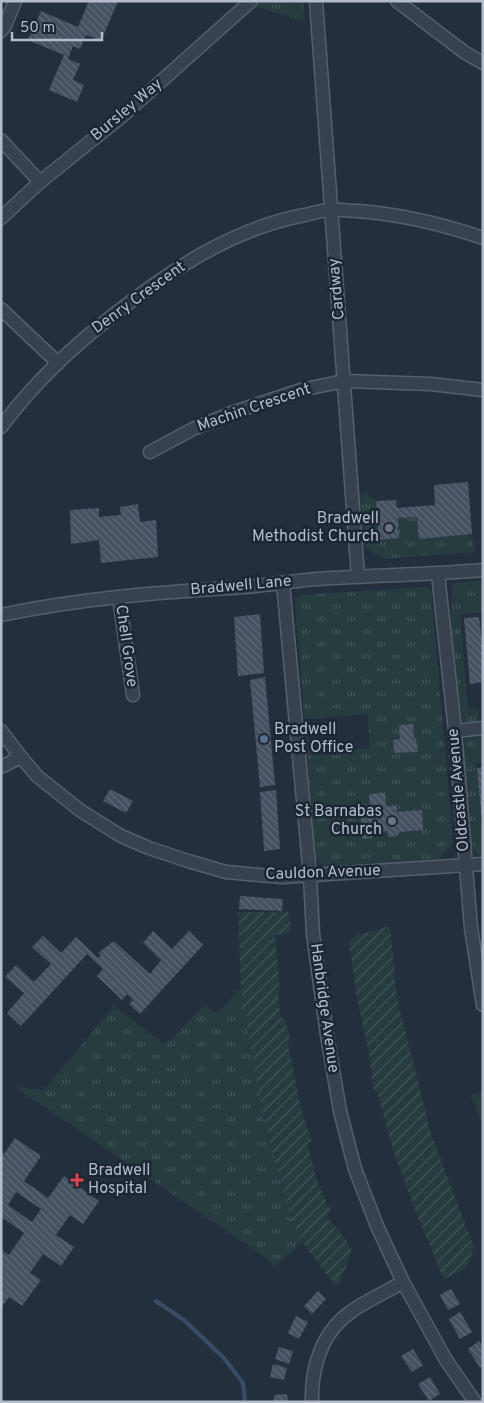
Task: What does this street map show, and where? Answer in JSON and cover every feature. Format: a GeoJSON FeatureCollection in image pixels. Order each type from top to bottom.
{"type":"FeatureCollection","features":[{"type":"Feature","properties":{"kind":"street"},"geometry":{"type":"LineString","coordinates":[[1,31],[5,26],[15,1]]}},
{"type":"Feature","properties":{"kind":"street","name":"Bursley Way"},"geometry":{"type":"LineString","coordinates":[[1,218],[40,182],[121,117],[251,1]]}},
{"type":"Feature","properties":{"kind":"street","name":"Cardway"},"geometry":{"type":"LineString","coordinates":[[316,1],[358,577]]}},
{"type":"Feature","properties":{"kind":"street"},"geometry":{"type":"LineString","coordinates":[[397,1],[464,52],[483,63]]}},
{"type":"Feature","properties":{"kind":"street"},"geometry":{"type":"LineString","coordinates":[[1,140],[40,182]]}},
{"type":"Feature","properties":{"kind":"street","name":"Denry Crescent"},"geometry":{"type":"LineString","coordinates":[[1,428],[31,390],[58,363],[126,304],[186,262],[220,244],[259,227],[290,218],[331,210],[406,217],[440,224],[483,238]]}},
{"type":"Feature","properties":{"kind":"street"},"geometry":{"type":"LineString","coordinates":[[1,309],[58,363]]}},
{"type":"Feature","properties":{"kind":"street","name":"Machin Crescent"},"geometry":{"type":"LineString","coordinates":[[150,452],[193,429],[234,412],[301,390],[344,381],[431,384],[483,390]]}},
{"type":"Feature","properties":{"kind":"street","name":"Bradwell Lane"},"geometry":{"type":"LineString","coordinates":[[1,615],[34,608],[119,597],[316,579],[438,574],[483,570]]}},
{"type":"Feature","properties":{"kind":"street","name":"Oldcastle Avenue"},"geometry":{"type":"LineString","coordinates":[[438,574],[455,731],[471,928],[483,1006]]}},
{"type":"Feature","properties":{"kind":"street","name":"Hanbridge Avenue"},"geometry":{"type":"LineString","coordinates":[[283,583],[310,876],[313,934],[327,1036],[340,1111],[355,1169],[377,1226],[403,1282],[446,1360],[475,1402]]}},
{"type":"Feature","properties":{"kind":"street","name":"Chell Grove"},"geometry":{"type":"LineString","coordinates":[[119,597],[133,695]]}},
{"type":"Feature","properties":{"kind":"street"},"geometry":{"type":"LineString","coordinates":[[455,731],[483,728]]}},
{"type":"Feature","properties":{"kind":"street","name":"Cauldon Avenue"},"geometry":{"type":"LineString","coordinates":[[1,731],[37,776],[81,811],[122,836],[149,848],[226,872],[269,877],[310,876],[483,864]]}},
{"type":"Feature","properties":{"kind":"street"},"geometry":{"type":"LineString","coordinates":[[1,767],[21,757]]}},
{"type":"Feature","properties":{"kind":"street"},"geometry":{"type":"LineString","coordinates":[[312,1402],[314,1370],[320,1352],[333,1328],[351,1311],[403,1282]]}},
{"type":"Feature","properties":{"kind":"green space"},"geometry":{"type":"Polygon","coordinates":[[[259,1],[303,1],[305,21],[254,6],[259,1]]]}},
{"type":"Feature","properties":{"kind":"green space"},"geometry":{"type":"Polygon","coordinates":[[[367,492],[376,501],[380,540],[399,538],[398,518],[417,517],[419,538],[472,534],[475,552],[384,559],[364,546],[360,494],[367,492]]]}},
{"type":"Feature","properties":{"kind":"green space"},"geometry":{"type":"Polygon","coordinates":[[[483,580],[483,612],[460,615],[468,710],[478,709],[479,723],[473,723],[466,722],[459,716],[449,616],[451,615],[452,584],[483,580]]]}},
{"type":"Feature","properties":{"kind":"green space"},"geometry":{"type":"Polygon","coordinates":[[[426,587],[431,590],[453,843],[439,859],[325,867],[315,856],[295,599],[301,595],[426,587]],[[368,714],[307,719],[310,754],[370,748],[368,714]]]}},
{"type":"Feature","properties":{"kind":"green space"},"geometry":{"type":"Polygon","coordinates":[[[483,732],[483,762],[476,764],[483,830],[483,857],[480,857],[470,847],[461,745],[470,736],[483,732]]]}},
{"type":"Feature","properties":{"kind":"green space"},"geometry":{"type":"Polygon","coordinates":[[[238,912],[289,912],[291,933],[275,935],[280,992],[278,992],[280,1017],[285,1020],[290,1038],[288,1044],[301,1109],[312,1142],[307,1143],[318,1184],[331,1211],[327,1217],[346,1240],[352,1251],[339,1284],[336,1286],[302,1242],[291,1217],[269,1140],[257,1084],[241,988],[238,912]]]}},
{"type":"Feature","properties":{"kind":"green space"},"geometry":{"type":"Polygon","coordinates":[[[390,926],[397,998],[431,1134],[474,1247],[466,1269],[444,1279],[417,1215],[393,1150],[378,1095],[373,1088],[370,1058],[356,994],[349,941],[355,936],[390,926]]]}},
{"type":"Feature","properties":{"kind":"green space"},"geometry":{"type":"Polygon","coordinates":[[[241,988],[257,1085],[271,1149],[290,1211],[302,1242],[275,1267],[259,1253],[15,1087],[44,1090],[114,1006],[165,1044],[205,1005],[217,1014],[241,988]]]}},
{"type":"Feature","properties":{"kind":"green space"},"geometry":{"type":"Polygon","coordinates":[[[483,1091],[483,1127],[471,1096],[483,1091]]]}},
{"type":"Feature","properties":{"kind":"building"},"geometry":{"type":"Polygon","coordinates":[[[84,1],[118,1],[101,41],[86,35],[80,49],[73,46],[68,59],[80,64],[73,80],[84,85],[77,102],[49,90],[64,55],[28,40],[41,11],[78,27],[88,3],[84,1]]]}},
{"type":"Feature","properties":{"kind":"building"},"geometry":{"type":"Polygon","coordinates":[[[468,482],[472,534],[419,539],[417,517],[398,518],[399,538],[379,540],[376,501],[396,500],[397,508],[435,505],[434,485],[468,482]]]}},
{"type":"Feature","properties":{"kind":"building"},"geometry":{"type":"Polygon","coordinates":[[[138,504],[140,522],[156,520],[158,557],[101,563],[99,540],[71,544],[70,510],[99,508],[99,517],[121,515],[120,507],[138,504]]]}},
{"type":"Feature","properties":{"kind":"building"},"geometry":{"type":"Polygon","coordinates":[[[260,614],[264,673],[238,676],[234,617],[260,614]]]}},
{"type":"Feature","properties":{"kind":"building"},"geometry":{"type":"Polygon","coordinates":[[[479,617],[483,655],[483,682],[470,684],[464,618],[479,617]]]}},
{"type":"Feature","properties":{"kind":"building"},"geometry":{"type":"Polygon","coordinates":[[[265,677],[275,785],[260,787],[250,680],[265,677]]]}},
{"type":"Feature","properties":{"kind":"building"},"geometry":{"type":"Polygon","coordinates":[[[413,724],[418,752],[394,753],[393,740],[400,739],[399,725],[413,724]]]}},
{"type":"Feature","properties":{"kind":"building"},"geometry":{"type":"Polygon","coordinates":[[[483,767],[483,814],[481,814],[477,768],[483,767]]]}},
{"type":"Feature","properties":{"kind":"building"},"geometry":{"type":"Polygon","coordinates":[[[110,789],[133,801],[126,813],[103,801],[110,789]]]}},
{"type":"Feature","properties":{"kind":"building"},"geometry":{"type":"Polygon","coordinates":[[[276,790],[280,849],[264,851],[260,792],[276,790]]]}},
{"type":"Feature","properties":{"kind":"building","name":"St Barnabas Church"},"geometry":{"type":"Polygon","coordinates":[[[385,793],[386,806],[397,806],[397,812],[422,810],[423,830],[398,832],[398,836],[388,837],[388,831],[372,833],[372,838],[362,839],[360,809],[370,808],[369,794],[385,793]]]}},
{"type":"Feature","properties":{"kind":"building"},"geometry":{"type":"Polygon","coordinates":[[[240,896],[283,899],[282,911],[239,909],[240,896]]]}},
{"type":"Feature","properties":{"kind":"building"},"geometry":{"type":"Polygon","coordinates":[[[153,931],[172,949],[189,931],[203,945],[140,1014],[129,1004],[133,1000],[127,994],[122,1000],[97,976],[103,969],[87,954],[21,1026],[7,1013],[24,993],[5,977],[16,965],[34,982],[51,964],[32,947],[43,936],[61,953],[76,937],[98,958],[101,955],[98,953],[114,941],[150,974],[161,960],[143,943],[153,931]]]}},
{"type":"Feature","properties":{"kind":"building"},"geometry":{"type":"Polygon","coordinates":[[[15,1138],[41,1156],[24,1181],[48,1198],[64,1176],[99,1201],[83,1224],[70,1215],[56,1235],[74,1247],[61,1266],[43,1254],[30,1273],[41,1280],[22,1306],[9,1297],[1,1308],[1,1250],[9,1255],[24,1233],[1,1217],[1,1152],[4,1154],[15,1138]],[[16,1192],[8,1205],[32,1222],[41,1209],[16,1192]]]}},
{"type":"Feature","properties":{"kind":"building"},"geometry":{"type":"Polygon","coordinates":[[[451,1289],[460,1304],[448,1310],[440,1295],[451,1289]]]}},
{"type":"Feature","properties":{"kind":"building"},"geometry":{"type":"Polygon","coordinates":[[[318,1291],[326,1299],[312,1314],[304,1306],[318,1291]]]}},
{"type":"Feature","properties":{"kind":"building"},"geometry":{"type":"Polygon","coordinates":[[[460,1312],[472,1332],[460,1339],[449,1319],[460,1312]]]}},
{"type":"Feature","properties":{"kind":"building"},"geometry":{"type":"Polygon","coordinates":[[[296,1316],[308,1322],[299,1339],[288,1333],[296,1316]]]}},
{"type":"Feature","properties":{"kind":"building"},"geometry":{"type":"Polygon","coordinates":[[[479,1341],[483,1347],[483,1366],[480,1368],[468,1349],[479,1341]]]}},
{"type":"Feature","properties":{"kind":"building"},"geometry":{"type":"Polygon","coordinates":[[[279,1347],[293,1351],[289,1364],[275,1359],[279,1347]]]}},
{"type":"Feature","properties":{"kind":"building"},"geometry":{"type":"Polygon","coordinates":[[[413,1349],[423,1365],[412,1372],[401,1356],[413,1349]]]}},
{"type":"Feature","properties":{"kind":"building"},"geometry":{"type":"Polygon","coordinates":[[[273,1364],[287,1368],[284,1380],[270,1377],[273,1364]]]}},
{"type":"Feature","properties":{"kind":"building"},"geometry":{"type":"Polygon","coordinates":[[[430,1377],[440,1394],[429,1401],[418,1384],[430,1377]]]}},
{"type":"Feature","properties":{"kind":"building"},"geometry":{"type":"Polygon","coordinates":[[[287,1394],[288,1402],[274,1402],[274,1395],[287,1394]]]}},
{"type":"Feature","properties":{"kind":"waterway"},"geometry":{"type":"LineString","coordinates":[[156,1301],[184,1320],[224,1358],[243,1383],[244,1402]]}},
{"type":"Feature","properties":{"kind":"place","name":"Bradwell Methodist Church"},"geometry":{"type":"Point","coordinates":[389,528]}},
{"type":"Feature","properties":{"kind":"place","name":"Bradwell Post Office"},"geometry":{"type":"Point","coordinates":[264,739]}},
{"type":"Feature","properties":{"kind":"place","name":"St Barnabas Church"},"geometry":{"type":"Point","coordinates":[392,821]}},
{"type":"Feature","properties":{"kind":"place","name":"Bradwell Hospital"},"geometry":{"type":"Point","coordinates":[77,1180]}}]}
